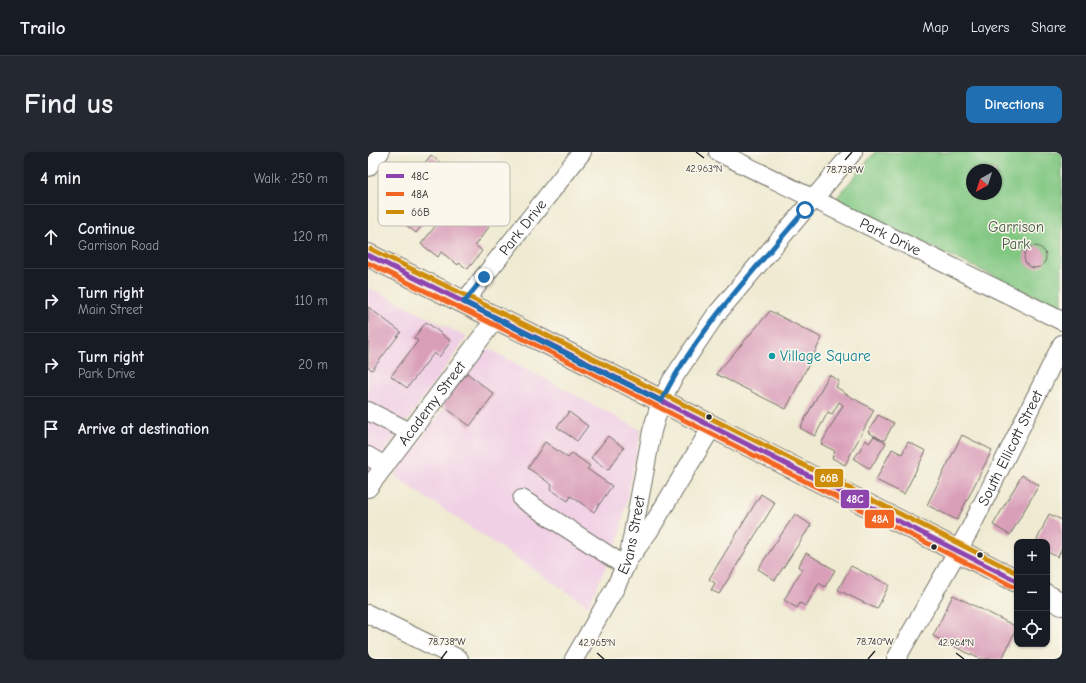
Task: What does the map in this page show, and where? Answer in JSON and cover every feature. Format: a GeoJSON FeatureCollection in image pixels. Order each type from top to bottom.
{"type":"FeatureCollection","features":[{"type":"Feature","properties":{"kind":"main road"},"geometry":{"type":"LineString","coordinates":[[368,255],[1014,580]]}},
{"type":"Feature","properties":{"kind":"main road"},"geometry":{"type":"LineString","coordinates":[[1050,598],[1062,604]]}},
{"type":"Feature","properties":{"kind":"street"},"geometry":{"type":"LineString","coordinates":[[368,167],[380,152]]}},
{"type":"Feature","properties":{"kind":"street","name":"Park Drive"},"geometry":{"type":"LineString","coordinates":[[464,302],[582,152]]}},
{"type":"Feature","properties":{"kind":"street","name":"Park Drive"},"geometry":{"type":"LineString","coordinates":[[718,152],[1062,321]]}},
{"type":"Feature","properties":{"kind":"street","name":"Evans Street"},"geometry":{"type":"LineString","coordinates":[[574,659],[615,588],[626,563],[652,431],[661,401],[672,380],[711,322],[853,152]]}},
{"type":"Feature","properties":{"kind":"street","name":"Academy Street"},"geometry":{"type":"LineString","coordinates":[[368,488],[496,318]]}},
{"type":"Feature","properties":{"kind":"street","name":"South Ellicott Street"},"geometry":{"type":"LineString","coordinates":[[896,659],[957,551],[1062,344]]}},
{"type":"Feature","properties":{"kind":"street"},"geometry":{"type":"LineString","coordinates":[[368,411],[410,432]]}},
{"type":"Feature","properties":{"kind":"street"},"geometry":{"type":"LineString","coordinates":[[522,499],[626,563],[649,531],[712,427]]}},
{"type":"Feature","properties":{"kind":"street"},"geometry":{"type":"LineString","coordinates":[[368,456],[385,466]]}},
{"type":"Feature","properties":{"kind":"street"},"geometry":{"type":"LineString","coordinates":[[368,614],[459,659]]}},
{"type":"Feature","properties":{"kind":"shaded area"},"geometry":{"type":"Polygon","coordinates":[[[368,287],[467,337],[368,475],[368,287]]]}},
{"type":"Feature","properties":{"kind":"shaded area"},"geometry":{"type":"Polygon","coordinates":[[[487,348],[641,430],[619,538],[588,606],[394,476],[487,348]]]}},
{"type":"Feature","properties":{"kind":"green space","name":"Garrison Park"},"geometry":{"type":"Polygon","coordinates":[[[875,152],[1062,152],[1062,310],[1034,295],[834,201],[875,152]]]}},
{"type":"Feature","properties":{"kind":"building"},"geometry":{"type":"Polygon","coordinates":[[[431,155],[439,162],[425,162],[431,155]]]}},
{"type":"Feature","properties":{"kind":"building"},"geometry":{"type":"Polygon","coordinates":[[[407,226],[422,226],[416,233],[407,226]]]}},
{"type":"Feature","properties":{"kind":"building"},"geometry":{"type":"Polygon","coordinates":[[[435,226],[489,227],[475,245],[482,251],[468,269],[459,263],[458,265],[441,252],[438,257],[421,244],[435,226]]]}},
{"type":"Feature","properties":{"kind":"building"},"geometry":{"type":"Polygon","coordinates":[[[1035,246],[1039,247],[1045,253],[1045,261],[1039,267],[1035,268],[1031,267],[1025,261],[1024,257],[1025,253],[1031,247],[1035,246]]]}},
{"type":"Feature","properties":{"kind":"building"},"geometry":{"type":"Polygon","coordinates":[[[368,307],[401,332],[372,370],[368,367],[368,307]]]}},
{"type":"Feature","properties":{"kind":"building","name":"Village Square"},"geometry":{"type":"Polygon","coordinates":[[[770,311],[822,338],[786,409],[716,374],[770,311]]]}},
{"type":"Feature","properties":{"kind":"building"},"geometry":{"type":"Polygon","coordinates":[[[426,322],[451,341],[439,357],[434,353],[407,388],[391,376],[418,341],[414,338],[426,322]]]}},
{"type":"Feature","properties":{"kind":"building"},"geometry":{"type":"Polygon","coordinates":[[[467,373],[494,394],[470,426],[442,405],[467,373]]]}},
{"type":"Feature","properties":{"kind":"building"},"geometry":{"type":"Polygon","coordinates":[[[829,375],[839,381],[836,387],[874,410],[845,465],[832,458],[835,451],[821,444],[843,405],[839,402],[832,414],[828,412],[815,436],[800,428],[829,375]]]}},
{"type":"Feature","properties":{"kind":"building"},"geometry":{"type":"Polygon","coordinates":[[[569,412],[588,426],[577,441],[557,427],[569,412]]]}},
{"type":"Feature","properties":{"kind":"building"},"geometry":{"type":"Polygon","coordinates":[[[878,415],[894,423],[884,441],[868,432],[878,415]]]}},
{"type":"Feature","properties":{"kind":"building"},"geometry":{"type":"Polygon","coordinates":[[[962,435],[992,450],[957,520],[927,505],[962,435]]]}},
{"type":"Feature","properties":{"kind":"building"},"geometry":{"type":"Polygon","coordinates":[[[608,436],[624,448],[608,470],[591,458],[608,436]]]}},
{"type":"Feature","properties":{"kind":"building"},"geometry":{"type":"Polygon","coordinates":[[[874,436],[886,443],[870,469],[854,459],[866,440],[869,443],[874,436]]]}},
{"type":"Feature","properties":{"kind":"building"},"geometry":{"type":"Polygon","coordinates":[[[545,442],[568,458],[572,453],[590,466],[587,469],[612,486],[594,512],[571,496],[568,501],[550,489],[552,485],[528,468],[545,442]]]}},
{"type":"Feature","properties":{"kind":"building"},"geometry":{"type":"Polygon","coordinates":[[[908,442],[926,451],[904,494],[876,480],[892,449],[902,454],[908,442]]]}},
{"type":"Feature","properties":{"kind":"building"},"geometry":{"type":"Polygon","coordinates":[[[1022,475],[1039,485],[1010,535],[993,525],[1022,475]]]}},
{"type":"Feature","properties":{"kind":"building"},"geometry":{"type":"Polygon","coordinates":[[[761,494],[775,503],[719,594],[711,590],[715,583],[709,579],[761,494]]]}},
{"type":"Feature","properties":{"kind":"building"},"geometry":{"type":"Polygon","coordinates":[[[795,514],[811,525],[775,580],[758,569],[795,514]]]}},
{"type":"Feature","properties":{"kind":"building"},"geometry":{"type":"Polygon","coordinates":[[[1049,514],[1062,520],[1062,548],[1058,557],[1050,553],[1050,539],[1037,539],[1049,514]]]}},
{"type":"Feature","properties":{"kind":"building"},"geometry":{"type":"Polygon","coordinates":[[[806,553],[835,570],[825,587],[819,583],[806,606],[800,603],[797,608],[784,600],[802,569],[798,567],[806,553]]]}},
{"type":"Feature","properties":{"kind":"building"},"geometry":{"type":"Polygon","coordinates":[[[851,566],[889,585],[877,609],[838,590],[851,566]]]}},
{"type":"Feature","properties":{"kind":"building"},"geometry":{"type":"Polygon","coordinates":[[[953,595],[1014,626],[1014,633],[1002,659],[980,659],[933,636],[953,595]]]}},
{"type":"Feature","properties":{"kind":"transit line","name":"66B"},"geometry":{"type":"LineString","coordinates":[[371,249],[552,338],[1014,571]]}},
{"type":"Feature","properties":{"kind":"transit line","name":"48C"},"geometry":{"type":"LineString","coordinates":[[368,255],[549,344],[1014,579]]}},
{"type":"Feature","properties":{"kind":"transit line","name":"48A"},"geometry":{"type":"LineString","coordinates":[[368,263],[546,350],[1014,587]]}},
{"type":"Feature","properties":{"kind":"place","name":"Village Square"},"geometry":{"type":"Point","coordinates":[772,356]}},
{"type":"Feature","properties":{"kind":"route"},"geometry":{"type":"LineString","coordinates":[[484,277],[464,302],[661,401],[687,355],[711,322],[805,210]]}}]}
